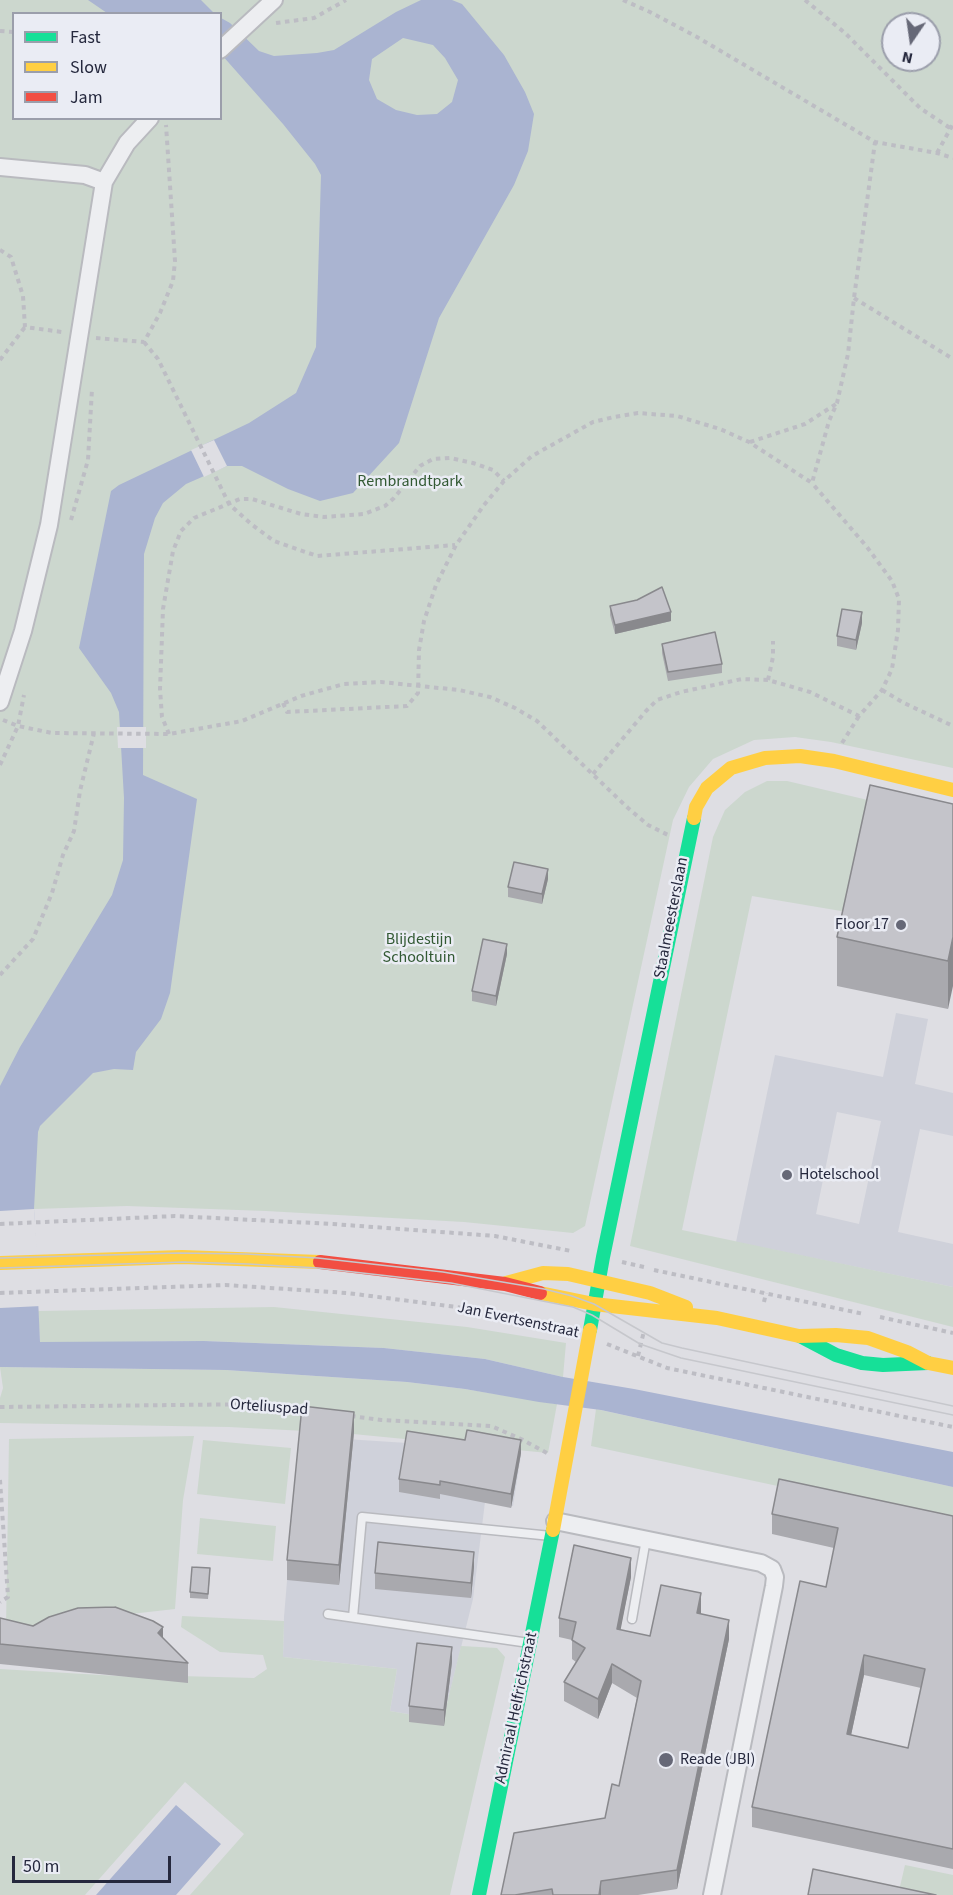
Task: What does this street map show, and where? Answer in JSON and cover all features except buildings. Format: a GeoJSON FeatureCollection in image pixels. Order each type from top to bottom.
{"type":"FeatureCollection","features":[{"type":"Feature","properties":{"kind":"street"},"geometry":{"type":"LineString","coordinates":[[222,48],[274,0]]}},
{"type":"Feature","properties":{"kind":"street"},"geometry":{"type":"LineString","coordinates":[[0,702],[23,632],[49,525],[104,182],[127,143],[148,120]]}},
{"type":"Feature","properties":{"kind":"street"},"geometry":{"type":"LineString","coordinates":[[0,167],[85,175],[104,182]]}},
{"type":"Feature","properties":{"kind":"street","name":"Staalmeesterslaan"},"geometry":{"type":"LineString","coordinates":[[594,1304],[688,840],[696,807],[707,788],[731,768],[765,758],[800,756],[834,761],[953,790]]}},
{"type":"Feature","properties":{"kind":"street","name":"Jan Evertsenstraat"},"geometry":{"type":"LineString","coordinates":[[0,1263],[182,1257],[317,1262],[505,1284],[553,1297],[717,1318],[799,1336],[836,1335],[868,1338],[907,1352],[928,1363]]}},
{"type":"Feature","properties":{"kind":"street","name":"Jan Evertsenstraat"},"geometry":{"type":"LineString","coordinates":[[505,1284],[543,1273],[568,1274],[651,1293],[717,1318]]}},
{"type":"Feature","properties":{"kind":"street","name":"Admiraal Helfrichstraat"},"geometry":{"type":"LineString","coordinates":[[479,1895],[553,1528],[594,1304]]}},
{"type":"Feature","properties":{"kind":"street","name":"Jan Evertsenstraat"},"geometry":{"type":"LineString","coordinates":[[799,1336],[836,1355],[862,1363],[883,1365],[928,1363],[953,1368]]}},
{"type":"Feature","properties":{"kind":"street"},"geometry":{"type":"LineString","coordinates":[[553,1528],[646,1539],[761,1563],[772,1569],[775,1576],[774,1586],[712,1895]]}},
{"type":"Feature","properties":{"kind":"lane"},"geometry":{"type":"LineString","coordinates":[[352,1617],[362,1517],[553,1528]]}},
{"type":"Feature","properties":{"kind":"lane"},"geometry":{"type":"LineString","coordinates":[[632,1619],[646,1539]]}},
{"type":"Feature","properties":{"kind":"lane"},"geometry":{"type":"LineString","coordinates":[[328,1614],[530,1643]]}},
{"type":"Feature","properties":{"kind":"path"},"geometry":{"type":"LineString","coordinates":[[249,23],[263,24],[314,18],[346,0]]}},
{"type":"Feature","properties":{"kind":"path"},"geometry":{"type":"LineString","coordinates":[[623,0],[697,37],[875,142],[953,158]]}},
{"type":"Feature","properties":{"kind":"path"},"geometry":{"type":"LineString","coordinates":[[805,0],[846,33],[920,108],[952,129]]}},
{"type":"Feature","properties":{"kind":"path"},"geometry":{"type":"LineString","coordinates":[[144,342],[160,313],[172,281],[175,261],[165,120]]}},
{"type":"Feature","properties":{"kind":"path"},"geometry":{"type":"LineString","coordinates":[[937,153],[952,129],[953,123]]}},
{"type":"Feature","properties":{"kind":"path"},"geometry":{"type":"LineString","coordinates":[[812,483],[837,404],[848,354],[875,142]]}},
{"type":"Feature","properties":{"kind":"path"},"geometry":{"type":"LineString","coordinates":[[0,250],[11,257],[23,296],[25,327],[0,360]]}},
{"type":"Feature","properties":{"kind":"path"},"geometry":{"type":"LineString","coordinates":[[854,298],[953,359]]}},
{"type":"Feature","properties":{"kind":"path"},"geometry":{"type":"LineString","coordinates":[[25,327],[96,338],[144,342],[158,359],[229,504],[250,524],[274,541],[317,556],[456,545]]}},
{"type":"Feature","properties":{"kind":"path"},"geometry":{"type":"LineString","coordinates":[[749,442],[805,424],[837,404]]}},
{"type":"Feature","properties":{"kind":"path"},"geometry":{"type":"LineString","coordinates":[[283,703],[287,712],[407,706],[418,693],[419,650],[424,621],[436,585],[456,545],[484,504],[504,481],[532,456],[550,444],[593,422],[638,413],[677,416],[720,429],[749,442],[812,483],[867,547],[892,581],[899,598],[898,630],[892,669],[882,690],[859,716],[842,742],[834,761]]}},
{"type":"Feature","properties":{"kind":"path"},"geometry":{"type":"LineString","coordinates":[[169,735],[162,717],[160,689],[163,609],[173,551],[181,531],[194,518],[240,499],[252,499],[301,514],[324,517],[364,514],[385,506],[420,465],[432,459],[450,458],[473,463],[493,470],[504,481]]}},
{"type":"Feature","properties":{"kind":"path"},"geometry":{"type":"LineString","coordinates":[[768,680],[773,657],[773,641]]}},
{"type":"Feature","properties":{"kind":"path"},"geometry":{"type":"LineString","coordinates":[[593,774],[631,727],[657,700],[715,684],[742,679],[768,680],[810,692],[859,716]]}},
{"type":"Feature","properties":{"kind":"path"},"geometry":{"type":"LineString","coordinates":[[0,719],[18,726],[52,733],[169,735],[242,721],[283,703],[344,684],[381,682],[459,690],[490,697],[537,721],[648,825],[670,836],[688,840]]}},
{"type":"Feature","properties":{"kind":"path"},"geometry":{"type":"LineString","coordinates":[[882,690],[953,726]]}},
{"type":"Feature","properties":{"kind":"path"},"geometry":{"type":"LineString","coordinates":[[0,765],[18,726]]}},
{"type":"Feature","properties":{"kind":"path"},"geometry":{"type":"LineString","coordinates":[[0,975],[33,939],[52,893],[63,855],[74,831],[80,790],[94,733]]}},
{"type":"Feature","properties":{"kind":"path"},"geometry":{"type":"LineString","coordinates":[[0,1224],[175,1216],[333,1224],[495,1236],[603,1257],[953,1333]]}},
{"type":"Feature","properties":{"kind":"path","name":"Jan Evertsenstraat"},"geometry":{"type":"LineString","coordinates":[[0,1293],[225,1285],[347,1293],[480,1310],[588,1337],[667,1368],[953,1427]]}},
{"type":"Feature","properties":{"kind":"path"},"geometry":{"type":"LineString","coordinates":[[764,1302],[766,1293]]}},
{"type":"Feature","properties":{"kind":"path","name":"Orteliuspad"},"geometry":{"type":"LineString","coordinates":[[0,1407],[264,1404],[311,1411]]}},
{"type":"Feature","properties":{"kind":"path"},"geometry":{"type":"LineString","coordinates":[[346,1416],[491,1426],[521,1438],[544,1452],[566,1453]]}},
{"type":"Feature","properties":{"kind":"path"},"geometry":{"type":"LineString","coordinates":[[0,1480],[9,1597],[0,1602]]}},
{"type":"Feature","properties":{"kind":"shaded area","name":"Hotelschool"},"geometry":{"type":"Polygon","coordinates":[[[896,1013],[928,1019],[915,1084],[953,1093],[953,1136],[920,1129],[898,1232],[953,1244],[953,1287],[736,1242],[775,1055],[883,1077],[896,1013]],[[837,1112],[816,1214],[859,1224],[881,1121],[837,1112]]]}},
{"type":"Feature","properties":{"kind":"shaded area"},"geometry":{"type":"Polygon","coordinates":[[[299,1436],[469,1447],[521,1455],[513,1506],[485,1502],[473,1599],[443,1720],[390,1711],[397,1669],[283,1657],[284,1617],[299,1436]]]}},
{"type":"Feature","properties":{"kind":"green space","name":"Rembrandtpark"},"geometry":{"type":"Polygon","coordinates":[[[0,0],[953,0],[953,768],[831,742],[795,737],[754,740],[713,759],[689,787],[673,820],[585,1226],[573,1233],[464,1222],[266,1211],[127,1206],[34,1209],[34,1207],[0,1207],[0,0]]]}},
{"type":"Feature","properties":{"kind":"green space"},"geometry":{"type":"Polygon","coordinates":[[[767,781],[787,781],[872,801],[847,912],[752,896],[682,1230],[953,1287],[953,1327],[630,1246],[713,837],[725,810],[745,792],[767,781]]]}},
{"type":"Feature","properties":{"kind":"green space"},"geometry":{"type":"Polygon","coordinates":[[[274,1307],[467,1327],[566,1343],[563,1377],[485,1359],[384,1348],[204,1341],[40,1343],[38,1311],[274,1307]]]}},
{"type":"Feature","properties":{"kind":"green space"},"geometry":{"type":"Polygon","coordinates":[[[0,1367],[226,1370],[407,1382],[557,1404],[548,1453],[343,1433],[229,1427],[0,1423],[0,1398],[3,1388],[0,1367]]]}},
{"type":"Feature","properties":{"kind":"green space"},"geometry":{"type":"Polygon","coordinates":[[[596,1409],[953,1487],[953,1529],[787,1488],[591,1446],[596,1409]]]}},
{"type":"Feature","properties":{"kind":"green space"},"geometry":{"type":"Polygon","coordinates":[[[194,1436],[183,1500],[175,1609],[6,1628],[9,1439],[194,1436]]]}},
{"type":"Feature","properties":{"kind":"green space"},"geometry":{"type":"Polygon","coordinates":[[[203,1440],[291,1448],[285,1504],[197,1494],[203,1440]]]}},
{"type":"Feature","properties":{"kind":"green space"},"geometry":{"type":"Polygon","coordinates":[[[200,1518],[276,1526],[273,1561],[197,1554],[200,1518]]]}},
{"type":"Feature","properties":{"kind":"green space"},"geometry":{"type":"Polygon","coordinates":[[[182,1616],[284,1621],[283,1657],[397,1669],[390,1711],[443,1720],[461,1646],[497,1648],[505,1657],[450,1895],[190,1895],[244,1834],[185,1782],[85,1895],[0,1895],[0,1669],[168,1679],[180,1676],[254,1678],[267,1669],[263,1655],[220,1652],[181,1627],[182,1616]]]}},
{"type":"Feature","properties":{"kind":"green space"},"geometry":{"type":"Polygon","coordinates":[[[905,1865],[953,1875],[953,1895],[898,1895],[905,1865]]]}},
{"type":"Feature","properties":{"kind":"water"},"geometry":{"type":"Polygon","coordinates":[[[88,0],[201,0],[213,12],[106,12],[88,0]]]}},
{"type":"Feature","properties":{"kind":"water"},"geometry":{"type":"Polygon","coordinates":[[[421,0],[452,0],[462,4],[504,55],[525,92],[534,114],[528,151],[514,185],[439,318],[399,443],[353,493],[320,501],[288,489],[242,466],[227,466],[186,484],[163,503],[155,518],[144,554],[143,775],[197,799],[170,993],[161,1019],[136,1052],[133,1070],[114,1069],[93,1073],[40,1126],[34,1209],[40,1342],[204,1341],[384,1348],[485,1359],[563,1377],[953,1452],[953,1487],[601,1410],[465,1389],[407,1382],[226,1370],[0,1367],[0,1086],[20,1047],[112,895],[123,860],[124,798],[119,712],[111,693],[79,648],[111,491],[119,485],[249,423],[296,393],[316,347],[321,175],[283,124],[222,55],[222,19],[230,23],[259,51],[274,56],[334,50],[396,12],[421,0]],[[403,38],[372,59],[369,80],[377,99],[396,110],[417,115],[437,114],[452,102],[458,80],[445,58],[433,45],[403,38]]]}},
{"type":"Feature","properties":{"kind":"water"},"geometry":{"type":"Polygon","coordinates":[[[176,1805],[221,1844],[176,1895],[96,1895],[176,1805]]]}},
{"type":"Feature","properties":{"kind":"pier"},"geometry":{"type":"Polygon","coordinates":[[[214,440],[227,466],[204,477],[191,450],[214,440]]]}},
{"type":"Feature","properties":{"kind":"pier"},"geometry":{"type":"Polygon","coordinates":[[[117,727],[146,727],[146,748],[118,748],[117,727]]]}},
{"type":"Feature","properties":{"kind":"pier"},"geometry":{"type":"Polygon","coordinates":[[[34,1209],[41,1306],[0,1308],[0,1211],[34,1209]]]}},
{"type":"Feature","properties":{"kind":"tram line"},"geometry":{"type":"LineString","coordinates":[[0,1258],[178,1253],[246,1254],[318,1258],[443,1272],[572,1296],[594,1304],[662,1343],[953,1406]]}},
{"type":"Feature","properties":{"kind":"tram line"},"geometry":{"type":"LineString","coordinates":[[0,1268],[183,1262],[248,1264],[318,1268],[451,1283],[573,1307],[592,1315],[640,1344],[681,1358],[953,1415]]}},
{"type":"Feature","properties":{"kind":"traffic: fast"},"geometry":{"type":"LineString","coordinates":[[590,1330],[694,818]]}},
{"type":"Feature","properties":{"kind":"traffic: fast"},"geometry":{"type":"LineString","coordinates":[[800,1336],[836,1355],[862,1363],[883,1365],[928,1363]]}},
{"type":"Feature","properties":{"kind":"traffic: fast"},"geometry":{"type":"LineString","coordinates":[[479,1895],[553,1530]]}},
{"type":"Feature","properties":{"kind":"traffic: slow"},"geometry":{"type":"LineString","coordinates":[[694,818],[696,807],[707,788],[731,768],[765,758],[800,756],[834,761],[953,790]]}},
{"type":"Feature","properties":{"kind":"traffic: slow"},"geometry":{"type":"LineString","coordinates":[[0,1263],[182,1257],[320,1262]]}},
{"type":"Feature","properties":{"kind":"traffic: slow"},"geometry":{"type":"LineString","coordinates":[[506,1283],[543,1273],[568,1274],[650,1293],[686,1307]]}},
{"type":"Feature","properties":{"kind":"traffic: slow"},"geometry":{"type":"LineString","coordinates":[[540,1293],[594,1304],[717,1318],[799,1336],[836,1335],[868,1338],[907,1352],[928,1363],[953,1368]]}},
{"type":"Feature","properties":{"kind":"traffic: slow"},"geometry":{"type":"LineString","coordinates":[[553,1530],[590,1330]]}},
{"type":"Feature","properties":{"kind":"traffic: jam"},"geometry":{"type":"LineString","coordinates":[[320,1262],[505,1284],[540,1293]]}},
{"type":"Feature","properties":{"kind":"place","name":"Floor 17"},"geometry":{"type":"Point","coordinates":[901,925]}},
{"type":"Feature","properties":{"kind":"place","name":"Hotelschool"},"geometry":{"type":"Point","coordinates":[787,1175]}},
{"type":"Feature","properties":{"kind":"place","name":"Reade (JBI)"},"geometry":{"type":"Point","coordinates":[666,1760]}},
{"type":"Feature","properties":{"kind":"park label","name":"Blijdestijn Schooltuin"},"geometry":{"type":"Point","coordinates":[419,949]}}]}
